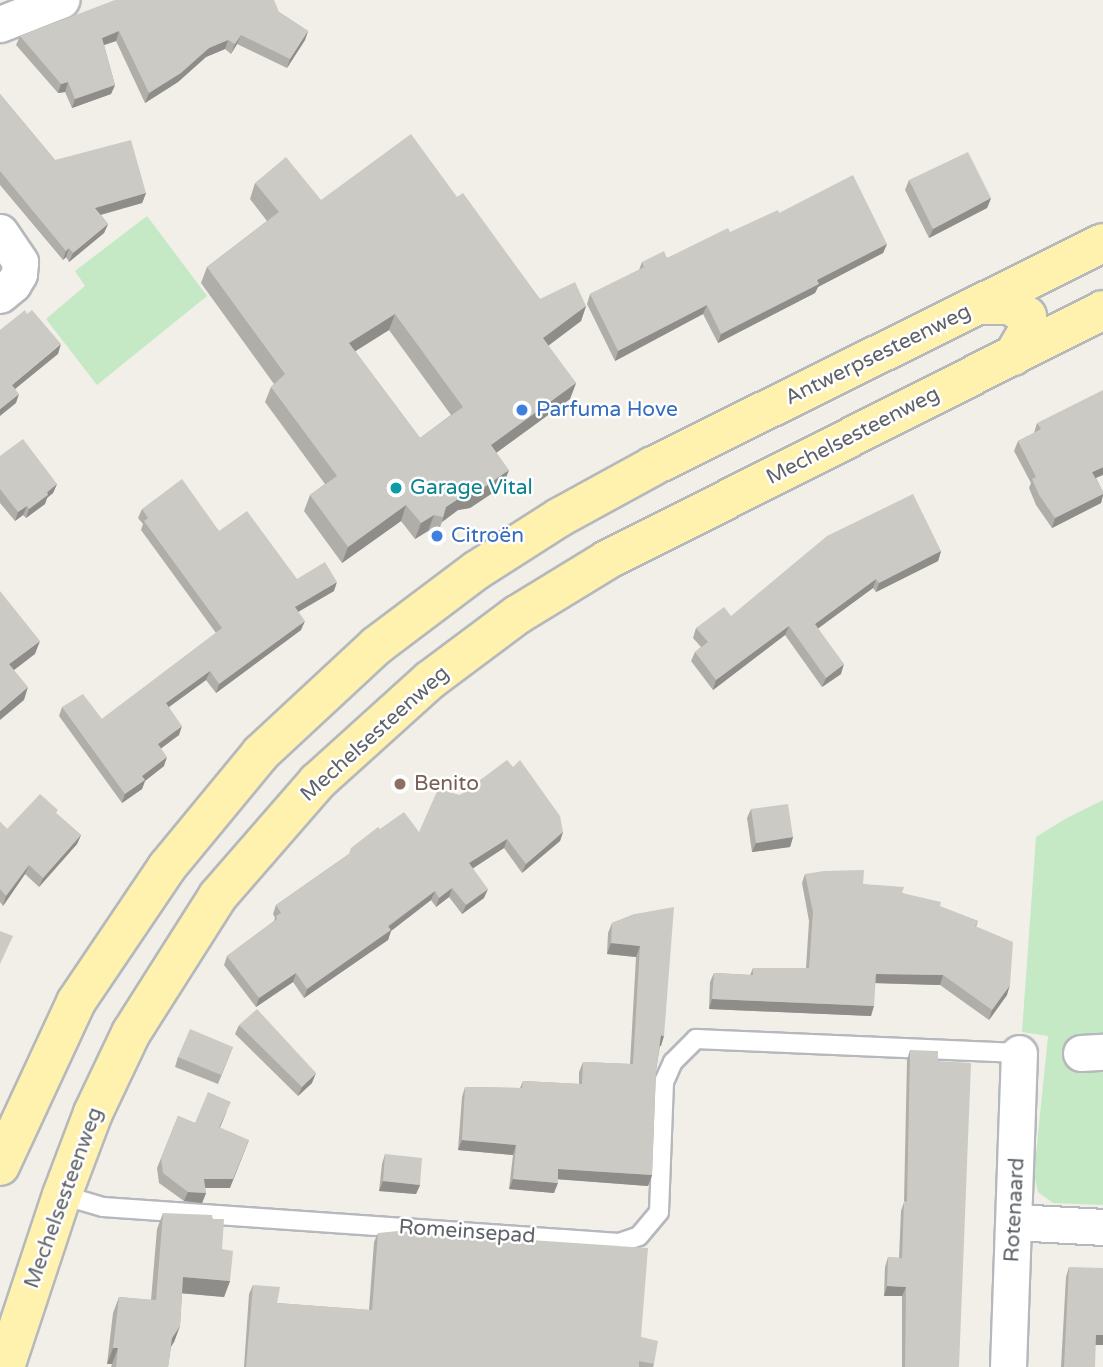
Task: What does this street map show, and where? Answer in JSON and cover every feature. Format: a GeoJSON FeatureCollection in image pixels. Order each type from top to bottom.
{"type":"FeatureCollection","features":[{"type":"Feature","properties":{"kind":"main road","name":"Antwerpsesteenweg"},"geometry":{"type":"LineString","coordinates":[[0,1166],[76,1002],[167,867],[261,753],[376,646],[477,570],[560,517],[653,466],[1103,243]]}},
{"type":"Feature","properties":{"kind":"main road"},"geometry":{"type":"LineString","coordinates":[[1013,356],[1027,332],[1028,293],[1034,277]]}},
{"type":"Feature","properties":{"kind":"main road"},"geometry":{"type":"LineString","coordinates":[[978,305],[1010,306],[1037,324],[1067,328]]}},
{"type":"Feature","properties":{"kind":"main road","name":"Mechelsesteenweg"},"geometry":{"type":"LineString","coordinates":[[5,1367],[62,1195],[93,1112],[131,1033],[218,896],[317,782],[430,680],[517,615],[607,560],[1103,310]]}},
{"type":"Feature","properties":{"kind":"street"},"geometry":{"type":"LineString","coordinates":[[0,24],[61,0]]}},
{"type":"Feature","properties":{"kind":"street"},"geometry":{"type":"LineString","coordinates":[[0,232],[20,262],[19,274],[13,284],[0,295]]}},
{"type":"Feature","properties":{"kind":"street","name":"Rotenaard"},"geometry":{"type":"LineString","coordinates":[[1007,1367],[1019,1054]]}},
{"type":"Feature","properties":{"kind":"street"},"geometry":{"type":"LineString","coordinates":[[1014,1222],[1103,1227]]}},
{"type":"Feature","properties":{"kind":"lane","name":"Romeinsepad"},"geometry":{"type":"LineString","coordinates":[[62,1195],[103,1207],[619,1243],[639,1236],[659,1212],[664,1082],[673,1062],[696,1039],[1019,1054]]}},
{"type":"Feature","properties":{"kind":"green space"},"geometry":{"type":"Polygon","coordinates":[[[147,216],[207,296],[97,385],[46,319],[85,286],[75,271],[147,216]]]}},
{"type":"Feature","properties":{"kind":"green space"},"geometry":{"type":"Polygon","coordinates":[[[1103,800],[1103,1205],[1053,1203],[1038,1192],[1034,1174],[1048,1036],[1022,1032],[1036,837],[1103,800]]]}},
{"type":"Feature","properties":{"kind":"building"},"geometry":{"type":"Polygon","coordinates":[[[115,0],[274,0],[279,12],[308,31],[290,59],[241,35],[235,44],[228,40],[209,48],[181,73],[149,93],[119,31],[102,38],[115,85],[75,99],[68,82],[61,84],[20,36],[115,0]]]}},
{"type":"Feature","properties":{"kind":"building"},"geometry":{"type":"Polygon","coordinates":[[[0,94],[55,160],[131,140],[146,193],[95,208],[108,224],[73,253],[69,248],[66,251],[0,171],[0,94]]]}},
{"type":"Feature","properties":{"kind":"building"},"geometry":{"type":"Polygon","coordinates":[[[411,134],[457,197],[463,193],[540,299],[575,282],[586,306],[543,338],[576,383],[491,445],[509,470],[476,493],[464,495],[446,507],[443,517],[434,515],[421,523],[406,505],[348,547],[310,495],[337,476],[271,387],[285,374],[207,267],[279,212],[255,183],[286,157],[321,200],[411,134]],[[395,314],[349,343],[420,438],[463,407],[395,314]]]}},
{"type":"Feature","properties":{"kind":"building"},"geometry":{"type":"Polygon","coordinates":[[[968,152],[991,198],[933,229],[909,180],[968,152]]]}},
{"type":"Feature","properties":{"kind":"building"},"geometry":{"type":"Polygon","coordinates":[[[853,175],[887,244],[817,280],[819,284],[721,334],[707,305],[618,351],[590,294],[644,267],[642,262],[664,251],[667,258],[728,228],[730,232],[778,210],[779,213],[853,175]]]}},
{"type":"Feature","properties":{"kind":"building"},"geometry":{"type":"Polygon","coordinates":[[[25,310],[27,314],[32,310],[61,344],[12,385],[19,394],[0,409],[0,330],[25,310]]]}},
{"type":"Feature","properties":{"kind":"building"},"geometry":{"type":"Polygon","coordinates":[[[1103,390],[1103,467],[1092,472],[1103,494],[1055,518],[1039,495],[1032,479],[1036,477],[1018,441],[1041,429],[1037,423],[1103,390]]]}},
{"type":"Feature","properties":{"kind":"building"},"geometry":{"type":"Polygon","coordinates":[[[23,439],[57,484],[47,492],[48,495],[29,509],[27,506],[18,512],[0,489],[0,456],[23,439]]]}},
{"type":"Feature","properties":{"kind":"building"},"geometry":{"type":"Polygon","coordinates":[[[182,479],[219,531],[247,511],[297,579],[325,562],[337,582],[295,607],[305,621],[219,684],[210,671],[166,703],[182,726],[158,744],[167,757],[142,776],[145,780],[125,794],[62,707],[83,694],[102,719],[222,628],[144,521],[148,518],[142,509],[182,479]]]}},
{"type":"Feature","properties":{"kind":"building"},"geometry":{"type":"Polygon","coordinates":[[[913,494],[941,551],[879,583],[876,579],[815,624],[844,664],[826,678],[789,626],[716,680],[695,652],[708,642],[696,628],[724,607],[731,616],[827,536],[913,494]]]}},
{"type":"Feature","properties":{"kind":"building"},"geometry":{"type":"Polygon","coordinates":[[[0,591],[40,641],[9,664],[28,687],[0,711],[0,591]]]}},
{"type":"Feature","properties":{"kind":"building"},"geometry":{"type":"Polygon","coordinates":[[[507,760],[513,767],[520,760],[560,816],[563,832],[526,864],[507,839],[469,863],[488,889],[466,905],[452,888],[439,898],[435,891],[388,926],[391,930],[307,989],[296,973],[259,998],[227,956],[277,919],[276,916],[281,913],[276,905],[349,854],[351,848],[378,827],[380,829],[404,812],[419,832],[438,789],[460,795],[507,760]]]}},
{"type":"Feature","properties":{"kind":"building"},"geometry":{"type":"Polygon","coordinates":[[[40,794],[58,810],[56,813],[81,835],[43,878],[29,865],[6,896],[0,889],[0,822],[7,829],[40,794]]]}},
{"type":"Feature","properties":{"kind":"building"},"geometry":{"type":"Polygon","coordinates":[[[788,804],[793,837],[756,843],[751,809],[788,804]]]}},
{"type":"Feature","properties":{"kind":"building"},"geometry":{"type":"Polygon","coordinates":[[[864,870],[863,884],[904,887],[902,893],[941,902],[940,906],[978,921],[975,926],[1013,942],[1010,985],[992,1010],[943,975],[876,974],[874,1006],[712,999],[714,973],[753,975],[753,968],[809,968],[813,912],[805,874],[864,870]]]}},
{"type":"Feature","properties":{"kind":"building"},"geometry":{"type":"Polygon","coordinates":[[[674,907],[664,1036],[661,1035],[656,1071],[652,1175],[558,1169],[558,1183],[513,1179],[516,1145],[462,1140],[465,1087],[522,1088],[523,1081],[582,1084],[583,1062],[633,1064],[640,946],[611,943],[612,923],[635,914],[674,907]]]}},
{"type":"Feature","properties":{"kind":"building"},"geometry":{"type":"Polygon","coordinates":[[[0,931],[13,936],[0,964],[0,931]]]}},
{"type":"Feature","properties":{"kind":"building"},"geometry":{"type":"Polygon","coordinates":[[[257,1009],[316,1073],[302,1087],[239,1025],[257,1009]]]}},
{"type":"Feature","properties":{"kind":"building"},"geometry":{"type":"Polygon","coordinates":[[[190,1029],[233,1047],[221,1075],[178,1057],[190,1029]]]}},
{"type":"Feature","properties":{"kind":"building"},"geometry":{"type":"Polygon","coordinates":[[[910,1050],[938,1051],[938,1061],[971,1063],[959,1367],[905,1367],[906,1287],[887,1286],[888,1257],[902,1258],[904,1201],[907,1202],[910,1050]]]}},
{"type":"Feature","properties":{"kind":"building"},"geometry":{"type":"Polygon","coordinates":[[[208,1092],[231,1102],[219,1127],[249,1140],[233,1179],[204,1179],[206,1193],[188,1192],[163,1173],[161,1158],[178,1116],[195,1123],[208,1092]]]}},
{"type":"Feature","properties":{"kind":"building"},"geometry":{"type":"Polygon","coordinates":[[[385,1154],[422,1158],[420,1185],[383,1181],[385,1154]]]}},
{"type":"Feature","properties":{"kind":"building"},"geometry":{"type":"Polygon","coordinates":[[[163,1213],[212,1215],[213,1219],[224,1219],[222,1249],[233,1251],[230,1281],[183,1277],[180,1326],[172,1338],[168,1367],[116,1367],[118,1348],[113,1348],[119,1297],[156,1300],[163,1213]]]}},
{"type":"Feature","properties":{"kind":"building"},"geometry":{"type":"Polygon","coordinates":[[[398,1231],[648,1248],[641,1337],[658,1341],[654,1364],[639,1361],[639,1367],[246,1367],[253,1285],[280,1287],[277,1303],[372,1310],[378,1233],[398,1231]]]}},
{"type":"Feature","properties":{"kind":"building"},"geometry":{"type":"Polygon","coordinates":[[[1069,1267],[1103,1268],[1103,1335],[1096,1335],[1095,1367],[1064,1367],[1069,1267]]]}},
{"type":"Feature","properties":{"kind":"place","name":"Parfuma Hove"},"geometry":{"type":"Point","coordinates":[522,410]}},
{"type":"Feature","properties":{"kind":"place","name":"Garage Vital"},"geometry":{"type":"Point","coordinates":[396,488]}},
{"type":"Feature","properties":{"kind":"place","name":"Citroën"},"geometry":{"type":"Point","coordinates":[437,536]}},
{"type":"Feature","properties":{"kind":"place","name":"Benito"},"geometry":{"type":"Point","coordinates":[400,784]}}]}
